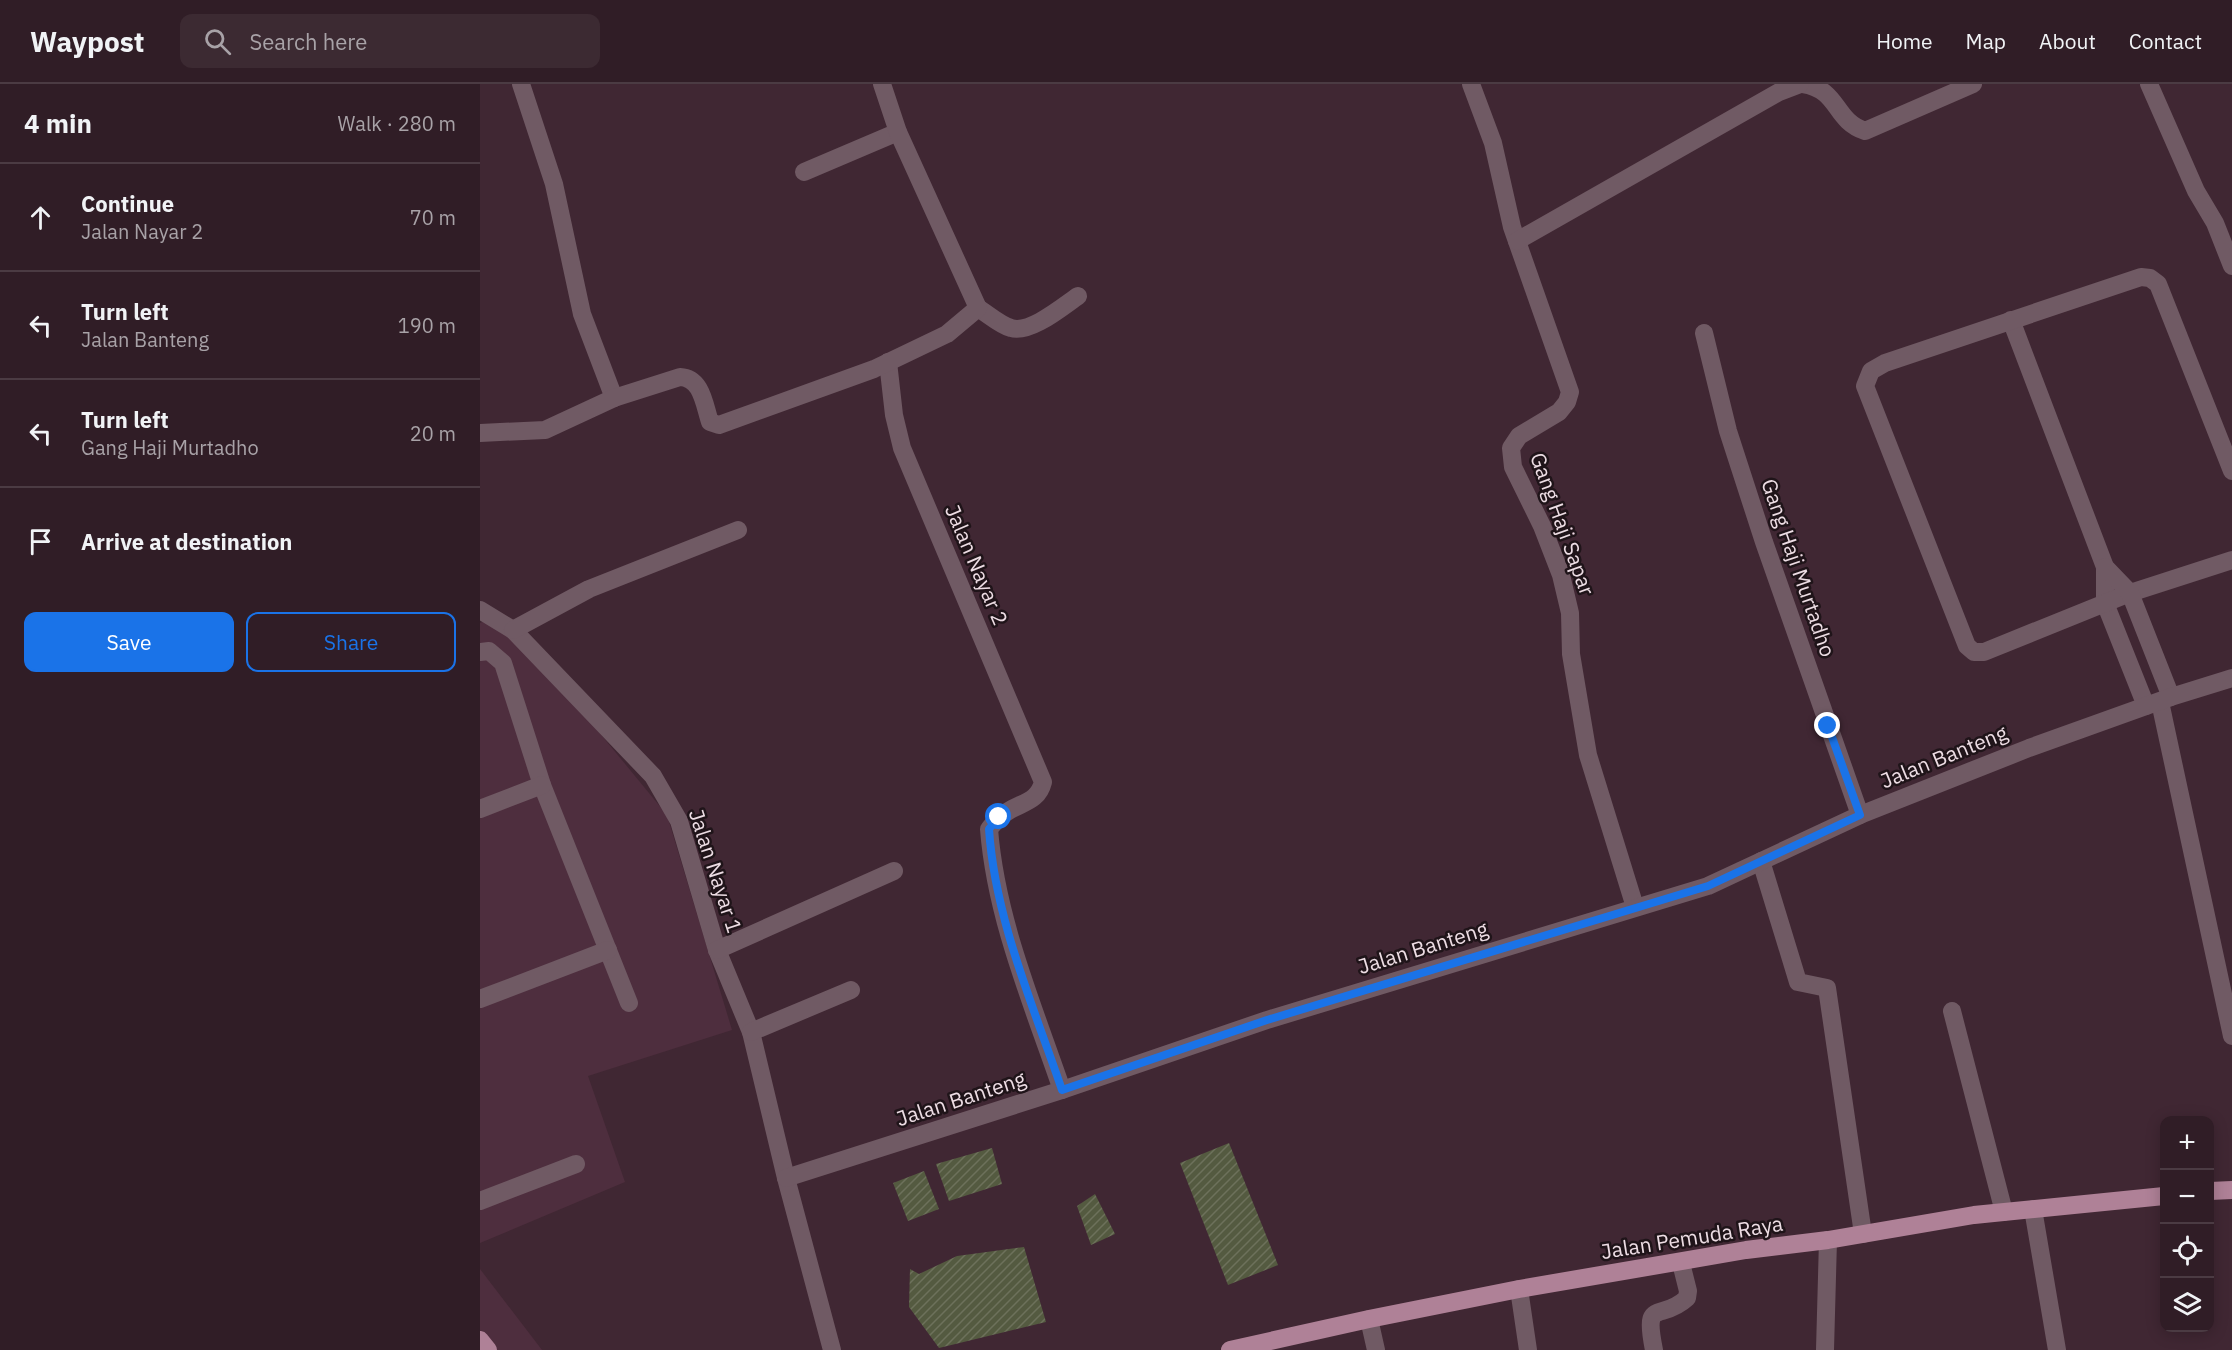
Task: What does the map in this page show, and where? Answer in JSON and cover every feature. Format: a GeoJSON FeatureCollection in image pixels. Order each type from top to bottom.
{"type":"FeatureCollection","features":[{"type":"Feature","properties":{"kind":"main road"},"geometry":{"type":"LineString","coordinates":[[2214,1191],[2232,1190]]}},
{"type":"Feature","properties":{"kind":"main road","name":"Jalan Pemuda Raya"},"geometry":{"type":"LineString","coordinates":[[1230,1350],[1519,1289],[1746,1251],[1828,1240],[1974,1215],[2160,1196]]}},
{"type":"Feature","properties":{"kind":"main road"},"geometry":{"type":"LineString","coordinates":[[480,1341],[488,1350]]}},
{"type":"Feature","properties":{"kind":"street"},"geometry":{"type":"LineString","coordinates":[[521,84],[554,184],[582,314],[614,398]]}},
{"type":"Feature","properties":{"kind":"street"},"geometry":{"type":"LineString","coordinates":[[882,84],[898,132],[978,308],[1009,328],[1021,330],[1040,321],[1078,296]]}},
{"type":"Feature","properties":{"kind":"street","name":"Gang Haji Sapar"},"geometry":{"type":"LineString","coordinates":[[1471,84],[1493,143],[1517,241],[1570,392],[1567,402],[1559,412],[1519,436],[1511,448],[1513,467],[1542,526],[1561,575],[1570,612],[1571,654],[1588,755],[1635,908]]}},
{"type":"Feature","properties":{"kind":"street"},"geometry":{"type":"LineString","coordinates":[[1517,241],[1779,92],[1802,84],[1816,86],[1828,95],[1845,119],[1854,127],[1865,131],[1973,84]]}},
{"type":"Feature","properties":{"kind":"street"},"geometry":{"type":"LineString","coordinates":[[2149,84],[2196,191],[2223,220],[2232,267]]}},
{"type":"Feature","properties":{"kind":"street"},"geometry":{"type":"LineString","coordinates":[[804,172],[898,132]]}},
{"type":"Feature","properties":{"kind":"street"},"geometry":{"type":"LineString","coordinates":[[2232,471],[2158,284],[2150,278],[2141,278],[1884,363],[1871,371],[1865,386],[1967,646],[1974,652],[1984,652],[2130,593],[2232,560]]}},
{"type":"Feature","properties":{"kind":"street"},"geometry":{"type":"LineString","coordinates":[[480,433],[545,430],[614,398],[680,377],[688,377],[696,383],[710,422],[719,425],[874,369],[947,334],[978,308]]}},
{"type":"Feature","properties":{"kind":"street"},"geometry":{"type":"LineString","coordinates":[[2011,320],[2105,567],[2105,603],[2159,702]]}},
{"type":"Feature","properties":{"kind":"street","name":"Gang Haji Murtadho"},"geometry":{"type":"LineString","coordinates":[[1704,333],[1728,431],[1764,542],[1860,815]]}},
{"type":"Feature","properties":{"kind":"street","name":"Jalan Nayar 2"},"geometry":{"type":"LineString","coordinates":[[888,362],[894,415],[902,448],[1043,782],[1041,790],[1032,800],[1008,810],[989,829],[991,858],[1006,926],[1062,1090]]}},
{"type":"Feature","properties":{"kind":"street"},"geometry":{"type":"LineString","coordinates":[[513,630],[589,589],[738,530]]}},
{"type":"Feature","properties":{"kind":"street"},"geometry":{"type":"LineString","coordinates":[[2105,567],[2130,593],[2159,702],[2232,1036]]}},
{"type":"Feature","properties":{"kind":"street","name":"Jalan Nayar 1"},"geometry":{"type":"LineString","coordinates":[[480,610],[513,630],[653,776],[679,821],[717,951],[751,1032],[786,1178]]}},
{"type":"Feature","properties":{"kind":"street"},"geometry":{"type":"LineString","coordinates":[[480,652],[489,651],[503,663],[542,785],[629,1003]]}},
{"type":"Feature","properties":{"kind":"street","name":"Jalan Banteng"},"geometry":{"type":"LineString","coordinates":[[786,1178],[1062,1090],[1267,1020],[1708,886],[1860,815],[2029,748],[2232,678]]}},
{"type":"Feature","properties":{"kind":"street"},"geometry":{"type":"LineString","coordinates":[[480,809],[542,785]]}},
{"type":"Feature","properties":{"kind":"street"},"geometry":{"type":"LineString","coordinates":[[1761,861],[1798,982],[1827,988],[1863,1234]]}},
{"type":"Feature","properties":{"kind":"street"},"geometry":{"type":"LineString","coordinates":[[717,951],[894,871]]}},
{"type":"Feature","properties":{"kind":"street"},"geometry":{"type":"LineString","coordinates":[[480,999],[608,950]]}},
{"type":"Feature","properties":{"kind":"street"},"geometry":{"type":"LineString","coordinates":[[751,1032],[851,990]]}},
{"type":"Feature","properties":{"kind":"street"},"geometry":{"type":"LineString","coordinates":[[1952,1011],[2004,1212]]}},
{"type":"Feature","properties":{"kind":"street"},"geometry":{"type":"LineString","coordinates":[[480,1201],[576,1164]]}},
{"type":"Feature","properties":{"kind":"street"},"geometry":{"type":"LineString","coordinates":[[786,1178],[832,1350]]}},
{"type":"Feature","properties":{"kind":"street"},"geometry":{"type":"LineString","coordinates":[[2033,1209],[2056,1350]]}},
{"type":"Feature","properties":{"kind":"street"},"geometry":{"type":"LineString","coordinates":[[1825,1350],[1828,1240]]}},
{"type":"Feature","properties":{"kind":"street"},"geometry":{"type":"LineString","coordinates":[[1654,1350],[1649,1327],[1651,1317],[1656,1311],[1680,1305],[1687,1298],[1688,1291],[1681,1263]]}},
{"type":"Feature","properties":{"kind":"street"},"geometry":{"type":"LineString","coordinates":[[1519,1289],[1528,1350]]}},
{"type":"Feature","properties":{"kind":"street"},"geometry":{"type":"LineString","coordinates":[[1369,1319],[1376,1350]]}},
{"type":"Feature","properties":{"kind":"shaded area"},"geometry":{"type":"Polygon","coordinates":[[[502,614],[667,815],[732,1030],[588,1076],[625,1182],[480,1243],[480,623],[502,614]]]}},
{"type":"Feature","properties":{"kind":"shaded area"},"geometry":{"type":"Polygon","coordinates":[[[480,1269],[542,1350],[480,1350],[480,1269]]]}},
{"type":"Feature","properties":{"kind":"building"},"geometry":{"type":"Polygon","coordinates":[[[1229,1143],[1278,1265],[1228,1285],[1180,1163],[1229,1143]]]}},
{"type":"Feature","properties":{"kind":"building"},"geometry":{"type":"Polygon","coordinates":[[[992,1148],[1002,1184],[949,1201],[936,1164],[992,1148]]]}},
{"type":"Feature","properties":{"kind":"building"},"geometry":{"type":"Polygon","coordinates":[[[924,1171],[939,1209],[908,1221],[893,1183],[924,1171]]]}},
{"type":"Feature","properties":{"kind":"building"},"geometry":{"type":"Polygon","coordinates":[[[1095,1194],[1115,1234],[1091,1245],[1077,1206],[1095,1194]]]}},
{"type":"Feature","properties":{"kind":"building"},"geometry":{"type":"Polygon","coordinates":[[[1024,1247],[1046,1322],[939,1348],[909,1307],[910,1269],[919,1274],[957,1256],[1024,1247]]]}},
{"type":"Feature","properties":{"kind":"route"},"geometry":{"type":"LineString","coordinates":[[999,817],[989,829],[991,858],[1006,926],[1062,1090],[1267,1020],[1708,886],[1860,815],[1828,726]]}}]}
